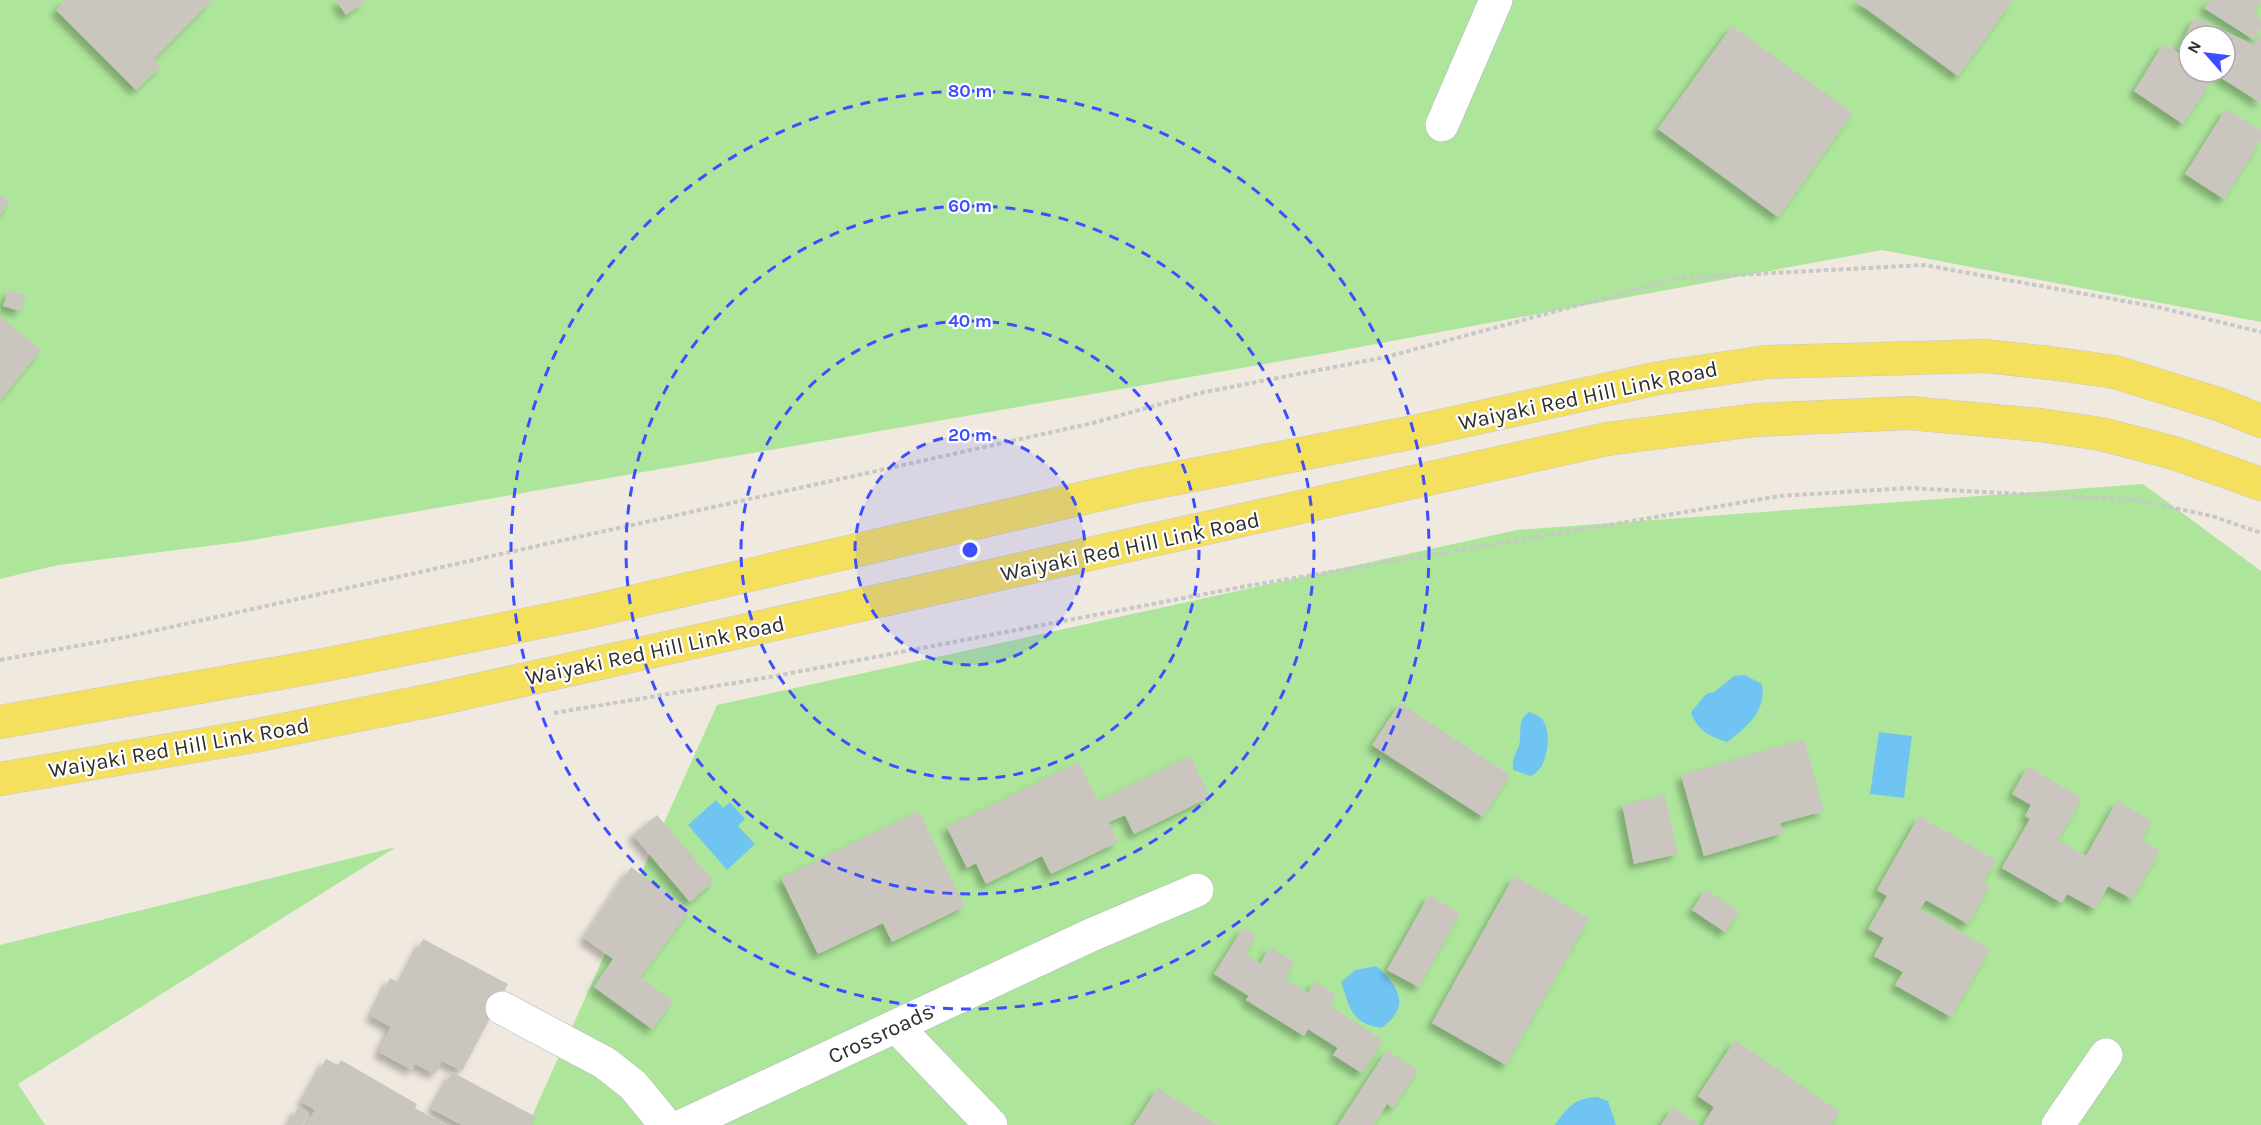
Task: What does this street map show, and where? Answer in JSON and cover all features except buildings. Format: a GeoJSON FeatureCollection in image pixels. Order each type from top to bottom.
{"type":"FeatureCollection","features":[{"type":"Feature","properties":{"kind":"main road","name":"Waiyaki Red Hill Link Road"},"geometry":{"type":"LineString","coordinates":[[0,722],[319,666],[584,613],[1136,486],[1404,434],[1659,378],[1766,362],[1985,356],[2050,363],[2115,372],[2220,405],[2261,421]]}},
{"type":"Feature","properties":{"kind":"main road","name":"Waiyaki Red Hill Link Road"},"geometry":{"type":"LineString","coordinates":[[0,779],[253,736],[437,699],[1607,440],[1676,429],[1756,420],[1909,412],[2040,425],[2102,434],[2174,453],[2261,484]]}},
{"type":"Feature","properties":{"kind":"street"},"geometry":{"type":"LineString","coordinates":[[1442,125],[1496,0]]}},
{"type":"Feature","properties":{"kind":"street","name":"Crossroads"},"geometry":{"type":"LineString","coordinates":[[684,1125],[1076,942],[1197,890]]}},
{"type":"Feature","properties":{"kind":"street"},"geometry":{"type":"LineString","coordinates":[[502,1008],[605,1063],[633,1085],[666,1125]]}},
{"type":"Feature","properties":{"kind":"street"},"geometry":{"type":"LineString","coordinates":[[896,1026],[991,1125]]}},
{"type":"Feature","properties":{"kind":"street"},"geometry":{"type":"LineString","coordinates":[[2058,1125],[2106,1055]]}},
{"type":"Feature","properties":{"kind":"path"},"geometry":{"type":"LineString","coordinates":[[0,660],[126,637],[1093,423],[1200,393],[1386,357],[1679,278],[1924,265],[2157,308],[2261,332]]}},
{"type":"Feature","properties":{"kind":"path"},"geometry":{"type":"LineString","coordinates":[[548,714],[770,677],[1247,586],[1780,496],[1908,488],[2136,500],[2212,516],[2261,533]]}},
{"type":"Feature","properties":{"kind":"green space"},"geometry":{"type":"Polygon","coordinates":[[[0,0],[2261,0],[2261,322],[1882,250],[1322,354],[247,541],[58,565],[0,579],[0,0]]]}},
{"type":"Feature","properties":{"kind":"green space"},"geometry":{"type":"Polygon","coordinates":[[[2143,484],[2261,571],[2261,1125],[528,1125],[717,705],[1517,530],[2143,484]]]}},
{"type":"Feature","properties":{"kind":"green space"},"geometry":{"type":"Polygon","coordinates":[[[396,847],[18,1084],[45,1125],[0,1125],[0,945],[396,847]]]}},
{"type":"Feature","properties":{"kind":"water"},"geometry":{"type":"Polygon","coordinates":[[[1745,675],[1762,684],[1763,694],[1754,718],[1727,742],[1705,732],[1697,724],[1691,712],[1706,694],[1714,692],[1734,676],[1745,675]]]}},
{"type":"Feature","properties":{"kind":"water"},"geometry":{"type":"Polygon","coordinates":[[[1529,712],[1542,719],[1548,741],[1545,759],[1537,772],[1531,776],[1513,770],[1514,756],[1520,742],[1520,727],[1525,715],[1529,712]]]}},
{"type":"Feature","properties":{"kind":"water"},"geometry":{"type":"Polygon","coordinates":[[[1879,732],[1912,736],[1904,798],[1870,794],[1879,732]]]}},
{"type":"Feature","properties":{"kind":"water"},"geometry":{"type":"Polygon","coordinates":[[[716,800],[723,808],[730,802],[745,819],[738,826],[755,844],[727,870],[688,825],[716,800]]]}},
{"type":"Feature","properties":{"kind":"water"},"geometry":{"type":"Polygon","coordinates":[[[1376,966],[1391,981],[1399,997],[1397,1012],[1381,1028],[1371,1026],[1357,1018],[1349,1006],[1341,982],[1355,970],[1376,966]]]}},
{"type":"Feature","properties":{"kind":"water"},"geometry":{"type":"Polygon","coordinates":[[[1597,1097],[1608,1101],[1616,1125],[1555,1125],[1572,1105],[1583,1099],[1597,1097]]]}}]}
